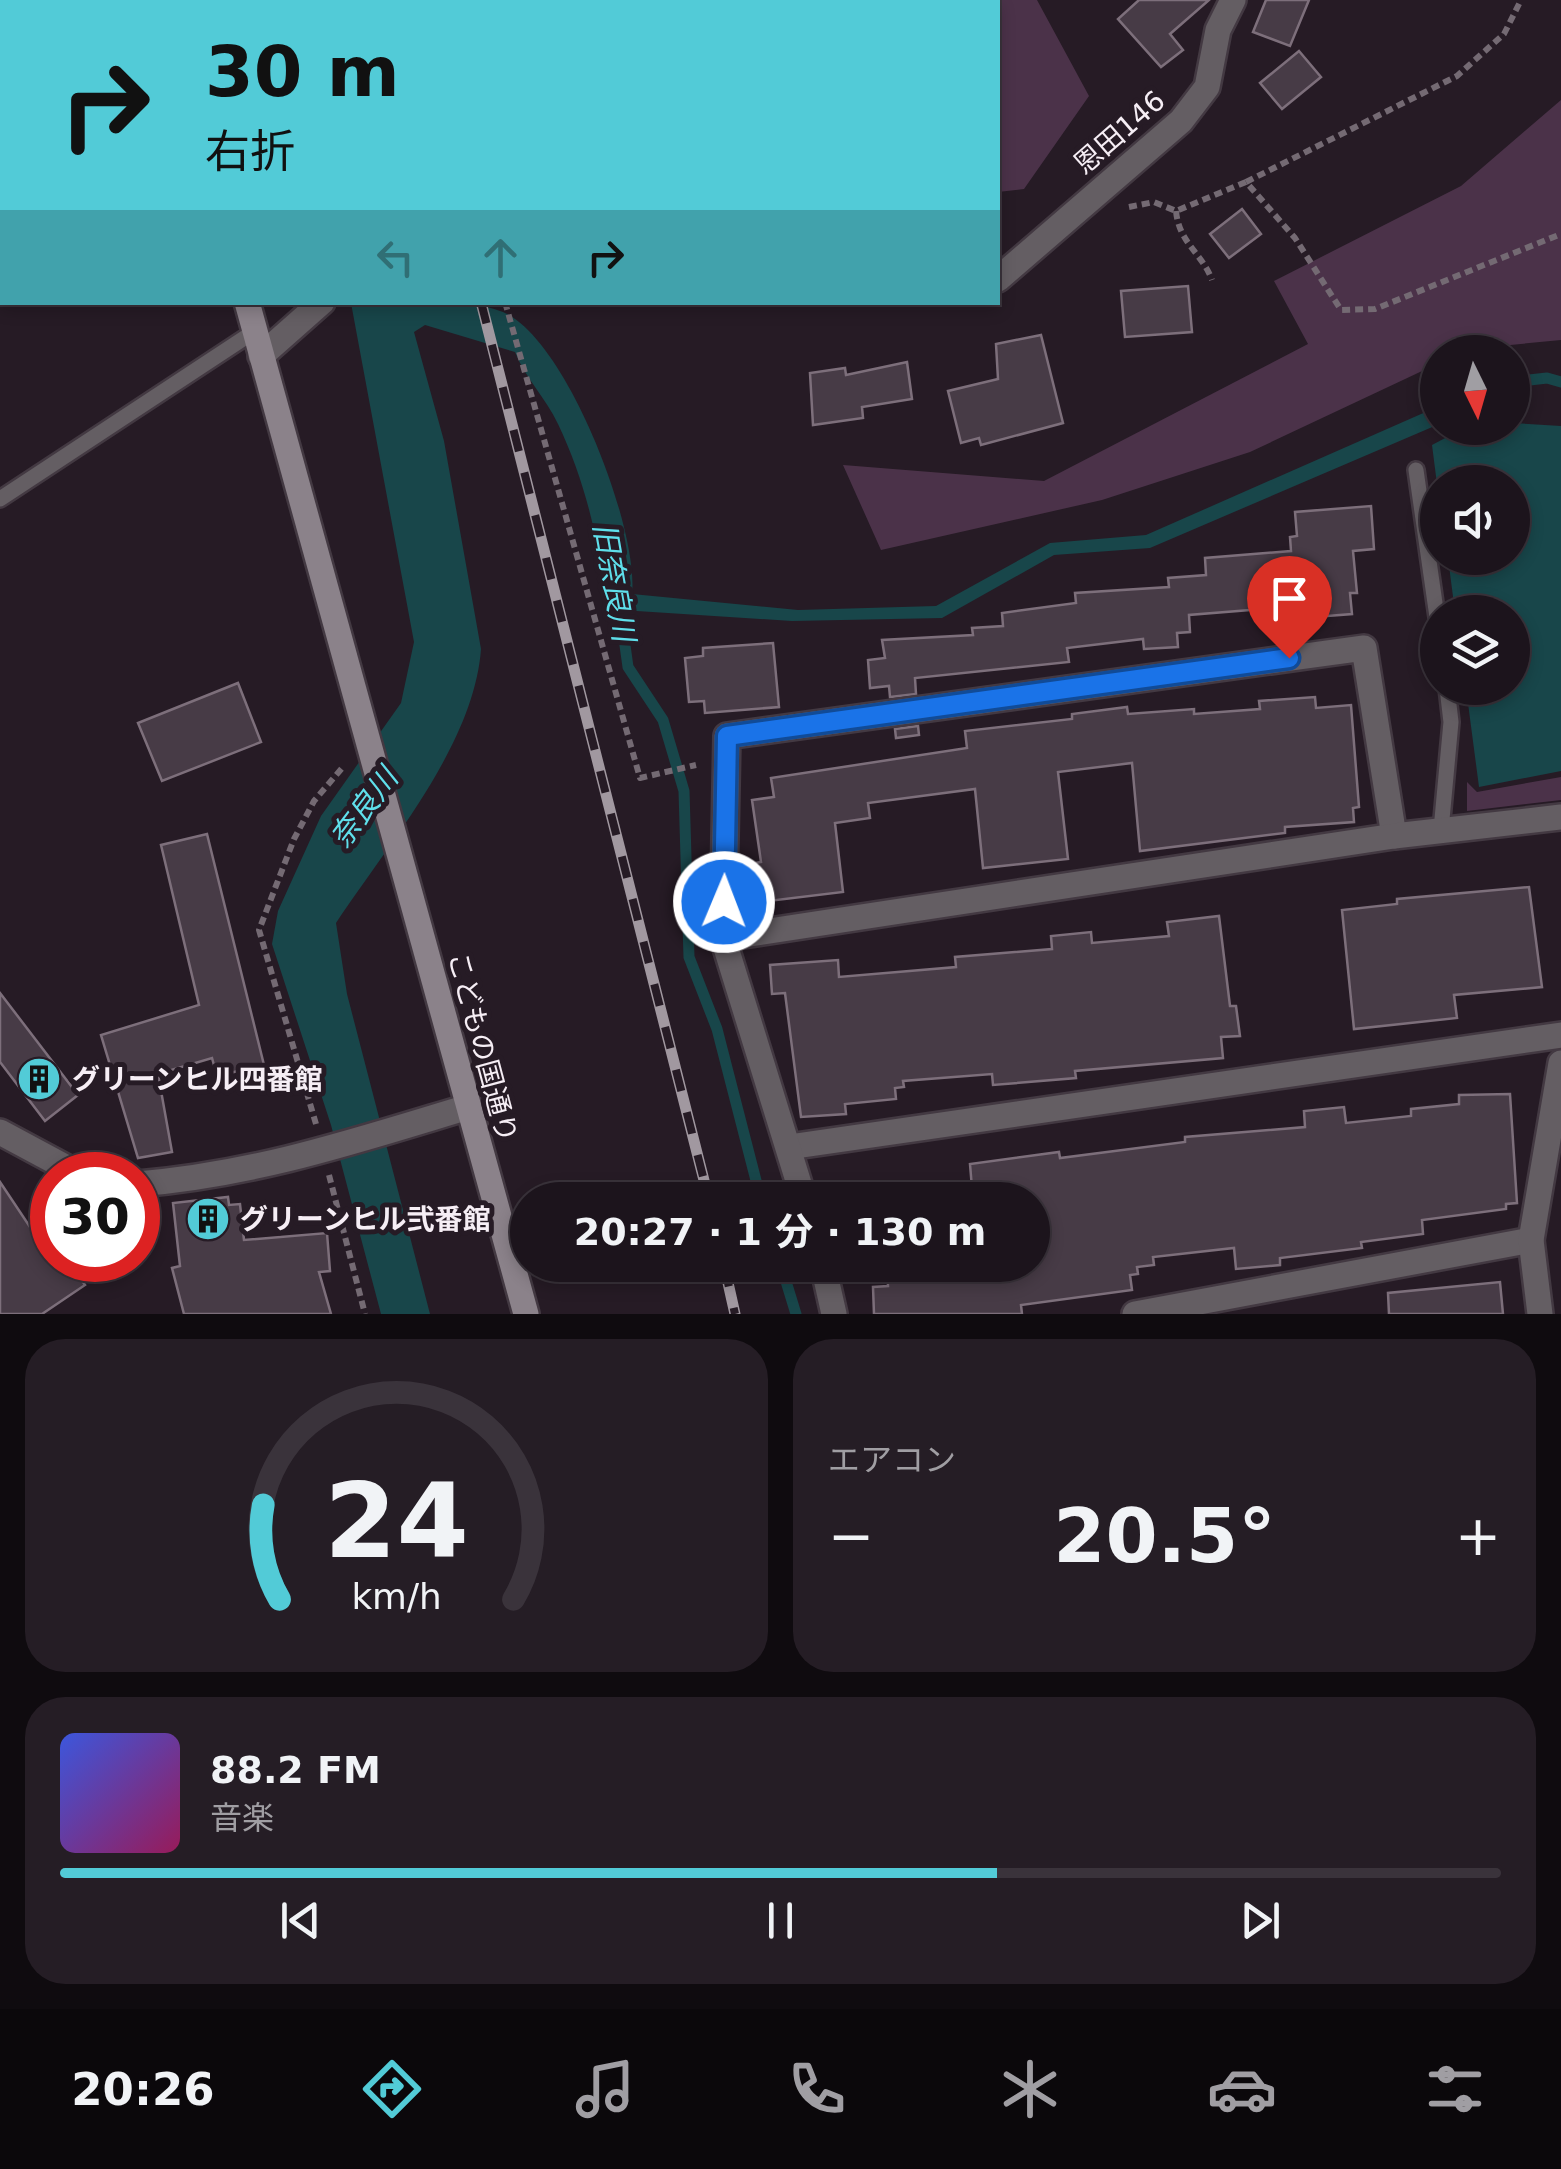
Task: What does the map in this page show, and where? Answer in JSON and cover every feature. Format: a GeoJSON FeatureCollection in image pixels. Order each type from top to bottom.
{"type":"FeatureCollection","features":[{"type":"Feature","properties":{"kind":"main road"},"geometry":{"type":"LineString","coordinates":[[248,305],[261,356]]}},
{"type":"Feature","properties":{"kind":"main road","name":"こどもの国通り"},"geometry":{"type":"LineString","coordinates":[[261,356],[526,1314]]}},
{"type":"Feature","properties":{"kind":"street","name":"恩田146"},"geometry":{"type":"LineString","coordinates":[[1000,276],[1180,121],[1207,87],[1218,30],[1233,0]]}},
{"type":"Feature","properties":{"kind":"street"},"geometry":{"type":"LineString","coordinates":[[261,356],[319,305]]}},
{"type":"Feature","properties":{"kind":"street"},"geometry":{"type":"LineString","coordinates":[[799,1182],[722,938],[727,736],[1364,648],[1394,836]]}},
{"type":"Feature","properties":{"kind":"street"},"geometry":{"type":"LineString","coordinates":[[722,938],[1394,836],[1561,817]]}},
{"type":"Feature","properties":{"kind":"street"},"geometry":{"type":"LineString","coordinates":[[789,1147],[1561,1035]]}},
{"type":"Feature","properties":{"kind":"street"},"geometry":{"type":"LineString","coordinates":[[1540,1314],[1531,1240],[1561,1063]]}},
{"type":"Feature","properties":{"kind":"street"},"geometry":{"type":"LineString","coordinates":[[160,1182],[216,1178],[325,1151],[468,1107]]}},
{"type":"Feature","properties":{"kind":"street"},"geometry":{"type":"LineString","coordinates":[[0,1132],[37,1152]]}},
{"type":"Feature","properties":{"kind":"street"},"geometry":{"type":"LineString","coordinates":[[1135,1314],[1531,1240]]}},
{"type":"Feature","properties":{"kind":"street"},"geometry":{"type":"LineString","coordinates":[[827,1282],[834,1314]]}},
{"type":"Feature","properties":{"kind":"lane"},"geometry":{"type":"LineString","coordinates":[[0,499],[254,331]]}},
{"type":"Feature","properties":{"kind":"lane"},"geometry":{"type":"LineString","coordinates":[[1416,470],[1434,595]]}},
{"type":"Feature","properties":{"kind":"lane"},"geometry":{"type":"LineString","coordinates":[[1441,830],[1451,722],[1449,705]]}},
{"type":"Feature","properties":{"kind":"path"},"geometry":{"type":"LineString","coordinates":[[1116,210],[1154,202],[1176,211],[1246,182],[1456,76],[1504,34],[1520,0]]}},
{"type":"Feature","properties":{"kind":"path"},"geometry":{"type":"LineString","coordinates":[[1246,182],[1295,238],[1340,310],[1375,309],[1561,234]]}},
{"type":"Feature","properties":{"kind":"path"},"geometry":{"type":"LineString","coordinates":[[1176,211],[1188,250],[1208,269],[1212,280]]}},
{"type":"Feature","properties":{"kind":"path"},"geometry":{"type":"LineString","coordinates":[[506,305],[640,778],[694,766]]}},
{"type":"Feature","properties":{"kind":"path"},"geometry":{"type":"LineString","coordinates":[[348,760],[314,801],[294,839],[259,930],[325,1151],[365,1314]]}},
{"type":"Feature","properties":{"kind":"shaded area"},"geometry":{"type":"Polygon","coordinates":[[[1000,0],[1037,0],[1089,96],[1024,189],[1000,192],[1000,0]]]}},
{"type":"Feature","properties":{"kind":"shaded area"},"geometry":{"type":"Polygon","coordinates":[[[1561,100],[1561,340],[1530,343],[1530,335],[1420,335],[1420,372],[1250,452],[1102,500],[881,550],[843,465],[1044,481],[1308,344],[1274,281],[1461,186],[1561,100]]]}},
{"type":"Feature","properties":{"kind":"shaded area"},"geometry":{"type":"Polygon","coordinates":[[[1561,777],[1561,800],[1467,811],[1467,782],[1477,792],[1561,777]]]}},
{"type":"Feature","properties":{"kind":"water","name":"奈良川"},"geometry":{"type":"Polygon","coordinates":[[[351,305],[479,305],[503,312],[527,329],[551,358],[594,439],[624,526],[632,594],[798,610],[936,606],[1050,543],[1146,535],[1420,414],[1420,432],[1150,548],[1054,555],[942,618],[792,621],[606,609],[596,537],[584,491],[553,415],[515,352],[425,325],[414,332],[444,441],[481,649],[475,685],[446,757],[336,923],[347,994],[430,1314],[381,1314],[331,1125],[272,944],[278,911],[321,816],[401,703],[414,642],[351,305]]]}},
{"type":"Feature","properties":{"kind":"water"},"geometry":{"type":"Polygon","coordinates":[[[1530,424],[1561,426],[1561,771],[1479,787],[1468,705],[1530,705],[1530,595],[1453,595],[1450,575],[1530,575],[1530,465],[1435,465],[1432,445],[1530,445],[1530,424]]]}},
{"type":"Feature","properties":{"kind":"building"},"geometry":{"type":"Polygon","coordinates":[[[1139,0],[1209,0],[1170,34],[1183,50],[1161,67],[1118,19],[1139,0]]]}},
{"type":"Feature","properties":{"kind":"building"},"geometry":{"type":"Polygon","coordinates":[[[1266,0],[1309,0],[1290,46],[1253,32],[1266,0]]]}},
{"type":"Feature","properties":{"kind":"building"},"geometry":{"type":"Polygon","coordinates":[[[1299,51],[1321,77],[1282,109],[1260,83],[1299,51]]]}},
{"type":"Feature","properties":{"kind":"building"},"geometry":{"type":"Polygon","coordinates":[[[1242,209],[1261,234],[1229,258],[1210,234],[1242,209]]]}},
{"type":"Feature","properties":{"kind":"building"},"geometry":{"type":"Polygon","coordinates":[[[1188,286],[1192,332],[1125,337],[1121,291],[1188,286]]]}},
{"type":"Feature","properties":{"kind":"building"},"geometry":{"type":"Polygon","coordinates":[[[1041,335],[1063,423],[981,445],[979,438],[961,443],[948,391],[998,379],[996,344],[1041,335]]]}},
{"type":"Feature","properties":{"kind":"building"},"geometry":{"type":"Polygon","coordinates":[[[907,362],[912,399],[862,407],[863,418],[813,425],[810,373],[845,368],[846,375],[907,362]]]}},
{"type":"Feature","properties":{"kind":"building"},"geometry":{"type":"Polygon","coordinates":[[[1371,506],[1374,549],[1353,551],[1357,593],[1350,593],[1352,614],[1302,618],[1301,606],[1189,615],[1190,632],[1177,633],[1178,647],[1144,649],[1143,639],[1067,648],[1069,662],[915,678],[916,694],[890,697],[889,686],[870,688],[868,660],[885,658],[882,640],[973,635],[972,628],[1003,626],[1002,613],[1076,603],[1075,593],[1169,587],[1168,578],[1206,575],[1205,558],[1291,551],[1290,537],[1297,536],[1295,512],[1371,506]]]}},
{"type":"Feature","properties":{"kind":"building"},"geometry":{"type":"Polygon","coordinates":[[[773,643],[779,707],[705,713],[704,701],[689,702],[685,658],[703,656],[703,648],[773,643]]]}},
{"type":"Feature","properties":{"kind":"building"},"geometry":{"type":"Polygon","coordinates":[[[238,683],[261,742],[162,781],[138,723],[238,683]]]}},
{"type":"Feature","properties":{"kind":"building"},"geometry":{"type":"Polygon","coordinates":[[[1315,697],[1316,708],[1351,705],[1359,807],[1353,808],[1354,822],[1285,827],[1285,833],[1140,851],[1132,763],[1058,772],[1068,859],[983,868],[975,789],[868,803],[870,818],[835,823],[843,892],[759,902],[755,863],[761,862],[752,800],[774,797],[771,778],[967,748],[965,731],[1072,719],[1072,714],[1127,707],[1128,714],[1194,709],[1194,714],[1260,709],[1259,701],[1315,697]]]}},
{"type":"Feature","properties":{"kind":"building"},"geometry":{"type":"Polygon","coordinates":[[[918,726],[919,735],[896,738],[895,729],[918,726]]]}},
{"type":"Feature","properties":{"kind":"building"},"geometry":{"type":"Polygon","coordinates":[[[207,834],[264,1065],[217,1076],[212,1058],[158,1074],[172,1152],[160,1154],[136,1152],[101,1035],[199,1005],[161,845],[207,834]]]}},
{"type":"Feature","properties":{"kind":"building"},"geometry":{"type":"Polygon","coordinates":[[[1529,887],[1542,987],[1454,995],[1457,1018],[1354,1029],[1342,910],[1397,904],[1397,899],[1529,887]]]}},
{"type":"Feature","properties":{"kind":"building"},"geometry":{"type":"Polygon","coordinates":[[[1219,916],[1230,1006],[1236,1006],[1240,1036],[1221,1037],[1223,1058],[1075,1071],[1076,1078],[993,1085],[992,1074],[903,1081],[904,1087],[895,1088],[896,1099],[845,1104],[846,1114],[801,1117],[785,993],[772,994],[770,965],[838,960],[839,977],[956,967],[955,957],[1052,949],[1051,936],[1091,932],[1092,943],[1169,936],[1167,922],[1219,916]]]}},
{"type":"Feature","properties":{"kind":"building","name":"グリーンヒル四番館"},"geometry":{"type":"Polygon","coordinates":[[[0,993],[78,1095],[45,1121],[0,1062],[0,993]]]}},
{"type":"Feature","properties":{"kind":"building"},"geometry":{"type":"Polygon","coordinates":[[[1510,1094],[1517,1203],[1506,1204],[1506,1209],[1422,1220],[1423,1234],[1361,1242],[1362,1248],[1280,1258],[1280,1265],[1236,1269],[1234,1248],[1153,1257],[1154,1265],[1137,1267],[1138,1274],[1130,1275],[1132,1290],[1021,1305],[1022,1314],[874,1314],[873,1287],[888,1286],[888,1282],[1050,1282],[1050,1182],[972,1182],[970,1164],[1059,1152],[1060,1158],[1185,1142],[1185,1137],[1305,1127],[1304,1111],[1344,1107],[1346,1123],[1411,1116],[1411,1109],[1459,1104],[1459,1095],[1510,1094]]]}},
{"type":"Feature","properties":{"kind":"building"},"geometry":{"type":"Polygon","coordinates":[[[0,1182],[30,1227],[30,1282],[85,1285],[42,1314],[0,1314],[0,1182]]]}},
{"type":"Feature","properties":{"kind":"building"},"geometry":{"type":"Polygon","coordinates":[[[228,1197],[229,1205],[240,1204],[244,1240],[327,1233],[330,1271],[319,1272],[331,1314],[184,1314],[172,1268],[180,1266],[173,1203],[228,1197]]]}},
{"type":"Feature","properties":{"kind":"building"},"geometry":{"type":"Polygon","coordinates":[[[1500,1282],[1503,1314],[1389,1314],[1388,1293],[1500,1282]]]}},
{"type":"Feature","properties":{"kind":"waterway"},"geometry":{"type":"LineString","coordinates":[[1530,380],[1547,378],[1561,382]]}},
{"type":"Feature","properties":{"kind":"waterway","name":"旧奈良川"},"geometry":{"type":"LineString","coordinates":[[618,595],[628,667],[663,720],[684,791],[689,957],[717,1029],[756,1182]]}},
{"type":"Feature","properties":{"kind":"waterway","name":"旧奈良川"},"geometry":{"type":"LineString","coordinates":[[786,1282],[796,1314]]}},
{"type":"Feature","properties":{"kind":"railway"},"geometry":{"type":"LineString","coordinates":[[482,305],[704,1182]]}},
{"type":"Feature","properties":{"kind":"railway"},"geometry":{"type":"LineString","coordinates":[[728,1282],[735,1314]]}},
{"type":"Feature","properties":{"kind":"place","name":"グリーンヒル四番館"},"geometry":{"type":"Point","coordinates":[39,1079]}},
{"type":"Feature","properties":{"kind":"place","name":"グリーンヒル弐番館"},"geometry":{"type":"Point","coordinates":[208,1219]}},
{"type":"Feature","properties":{"kind":"route"},"geometry":{"type":"LineString","coordinates":[[724,902],[727,736],[1289,658]]}}]}
